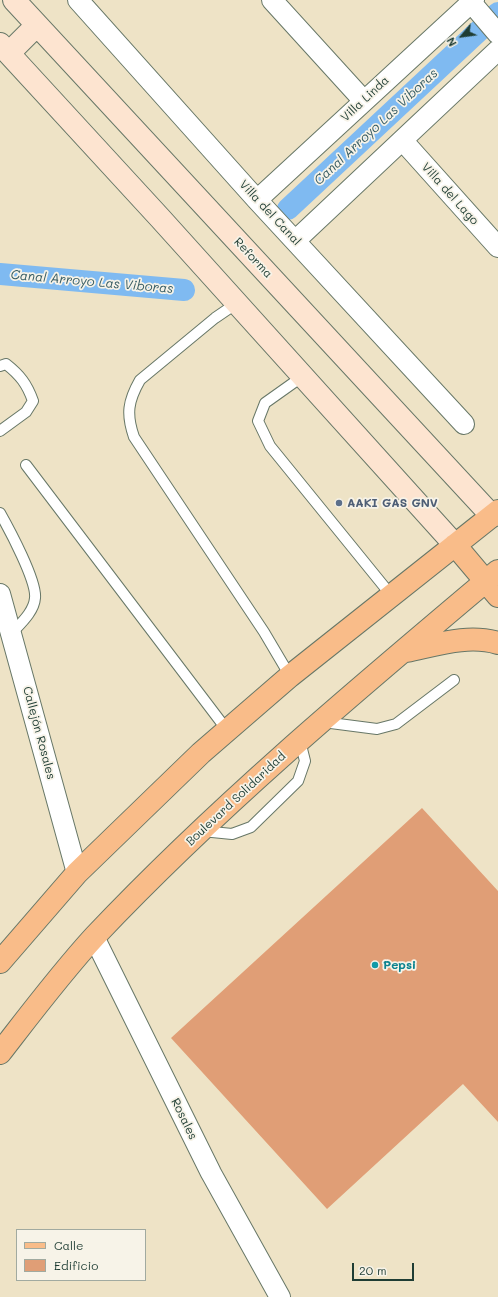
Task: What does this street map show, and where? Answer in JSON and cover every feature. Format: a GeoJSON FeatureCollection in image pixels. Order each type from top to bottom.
{"type":"FeatureCollection","features":[{"type":"Feature","properties":{"kind":"main road","name":"Reforma"},"geometry":{"type":"LineString","coordinates":[[14,0],[496,516]]}},
{"type":"Feature","properties":{"kind":"main road"},"geometry":{"type":"LineString","coordinates":[[37,25],[4,48],[455,545],[494,583]]}},
{"type":"Feature","properties":{"kind":"main road"},"geometry":{"type":"LineString","coordinates":[[0,962],[77,873],[227,730],[290,676],[391,595],[455,545],[496,516]]}},
{"type":"Feature","properties":{"kind":"main road","name":"Boulevard Solidaridad"},"geometry":{"type":"LineString","coordinates":[[0,1052],[94,937],[200,830],[299,740],[403,652],[494,583]]}},
{"type":"Feature","properties":{"kind":"main road"},"geometry":{"type":"LineString","coordinates":[[403,652],[458,640],[485,639],[498,643]]}},
{"type":"Feature","properties":{"kind":"street","name":"Villa del Canal"},"geometry":{"type":"LineString","coordinates":[[78,0],[257,200],[464,424]]}},
{"type":"Feature","properties":{"kind":"street"},"geometry":{"type":"LineString","coordinates":[[272,0],[363,100]]}},
{"type":"Feature","properties":{"kind":"street","name":"Villa Linda"},"geometry":{"type":"LineString","coordinates":[[257,200],[363,100],[472,2]]}},
{"type":"Feature","properties":{"kind":"street"},"geometry":{"type":"LineString","coordinates":[[472,2],[498,34]]}},
{"type":"Feature","properties":{"kind":"street"},"geometry":{"type":"LineString","coordinates":[[295,241],[498,50]]}},
{"type":"Feature","properties":{"kind":"street","name":"Villa del Lago"},"geometry":{"type":"LineString","coordinates":[[403,141],[498,248]]}},
{"type":"Feature","properties":{"kind":"street","name":"Callejón Rosales"},"geometry":{"type":"LineString","coordinates":[[0,594],[77,873]]}},
{"type":"Feature","properties":{"kind":"street","name":"Rosales"},"geometry":{"type":"LineString","coordinates":[[94,937],[211,1173],[280,1297]]}},
{"type":"Feature","properties":{"kind":"lane"},"geometry":{"type":"LineString","coordinates":[[237,303],[215,318],[140,380],[133,392],[129,404],[129,422],[134,437],[264,632],[290,676]]}},
{"type":"Feature","properties":{"kind":"lane"},"geometry":{"type":"LineString","coordinates":[[0,366],[6,364],[19,374],[28,387],[33,400],[26,412],[0,431]]}},
{"type":"Feature","properties":{"kind":"lane"},"geometry":{"type":"LineString","coordinates":[[303,376],[264,403],[258,421],[270,446],[391,595]]}},
{"type":"Feature","properties":{"kind":"lane"},"geometry":{"type":"LineString","coordinates":[[26,465],[227,730]]}},
{"type":"Feature","properties":{"kind":"lane"},"geometry":{"type":"LineString","coordinates":[[0,513],[14,539],[31,580],[36,598],[32,609],[11,634]]}},
{"type":"Feature","properties":{"kind":"lane"},"geometry":{"type":"LineString","coordinates":[[320,722],[377,729],[396,724],[454,680]]}},
{"type":"Feature","properties":{"kind":"lane"},"geometry":{"type":"LineString","coordinates":[[200,830],[232,834],[250,827],[298,782],[305,761],[299,740]]}},
{"type":"Feature","properties":{"kind":"building","name":"Pepsi"},"geometry":{"type":"Polygon","coordinates":[[[422,808],[498,891],[498,1122],[463,1084],[327,1209],[171,1038],[422,808]]]}},
{"type":"Feature","properties":{"kind":"waterway","name":"Canal Arroyo Las Viboras"},"geometry":{"type":"LineString","coordinates":[[288,209],[498,13]]}},
{"type":"Feature","properties":{"kind":"waterway","name":"Canal Arroyo Las Viboras"},"geometry":{"type":"LineString","coordinates":[[0,274],[184,290]]}},
{"type":"Feature","properties":{"kind":"place","name":"AAKI GAS GNV"},"geometry":{"type":"Point","coordinates":[339,503]}},
{"type":"Feature","properties":{"kind":"place","name":"Pepsi"},"geometry":{"type":"Point","coordinates":[375,965]}}]}
